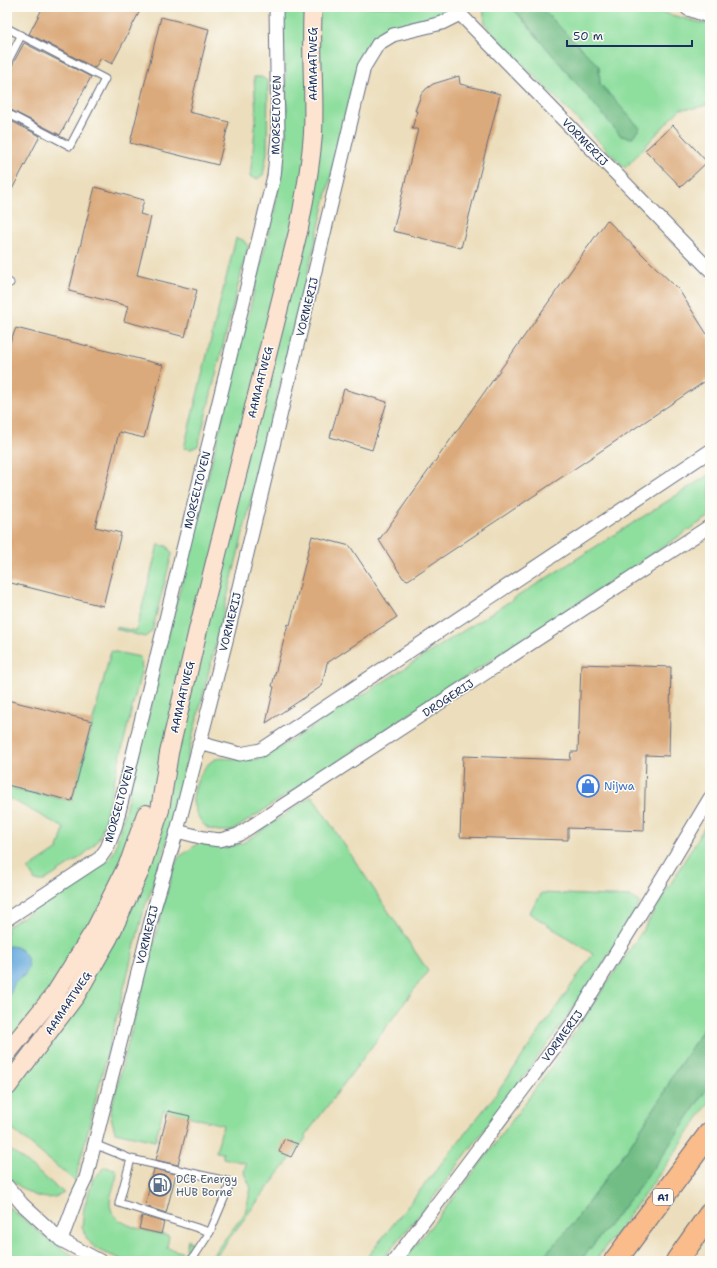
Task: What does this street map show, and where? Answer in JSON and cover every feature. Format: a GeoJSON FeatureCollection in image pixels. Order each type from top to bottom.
{"type":"FeatureCollection","features":[{"type":"Feature","properties":{"kind":"highway","name":"A1"},"geometry":{"type":"LineString","coordinates":[[615,1261],[710,1133]]}},
{"type":"Feature","properties":{"kind":"highway"},"geometry":{"type":"LineString","coordinates":[[677,1261],[710,1214]]}},
{"type":"Feature","properties":{"kind":"main road","name":"AAMAATWEG"},"geometry":{"type":"LineString","coordinates":[[7,1087],[76,995],[109,937],[140,871],[160,810],[169,753],[300,220],[309,174],[313,133],[313,7]]}},
{"type":"Feature","properties":{"kind":"main road","name":"AAMAATWEG"},"geometry":{"type":"LineString","coordinates":[[7,1053],[55,994],[96,928],[130,860],[169,753]]}},
{"type":"Feature","properties":{"kind":"street","name":"MORSELTOVEN"},"geometry":{"type":"LineString","coordinates":[[7,919],[100,858],[107,848],[115,828],[274,176],[278,136],[276,7]]}},
{"type":"Feature","properties":{"kind":"street"},"geometry":{"type":"LineString","coordinates":[[688,7],[688,9],[710,17]]}},
{"type":"Feature","properties":{"kind":"street","name":"VORMERIJ"},"geometry":{"type":"LineString","coordinates":[[61,1240],[77,1197],[86,1178],[155,905],[177,830],[230,626],[364,67],[378,44],[393,35],[442,23],[462,10],[710,270]]}},
{"type":"Feature","properties":{"kind":"street"},"geometry":{"type":"LineString","coordinates":[[199,743],[240,754],[261,750],[710,451]]}},
{"type":"Feature","properties":{"kind":"street","name":"DROGERIJ"},"geometry":{"type":"LineString","coordinates":[[177,830],[204,838],[220,840],[238,835],[710,526]]}},
{"type":"Feature","properties":{"kind":"street","name":"VORMERIJ"},"geometry":{"type":"LineString","coordinates":[[394,1261],[575,1020],[710,798]]}},
{"type":"Feature","properties":{"kind":"street"},"geometry":{"type":"LineString","coordinates":[[7,1186],[22,1204],[61,1240],[100,1261]]}},
{"type":"Feature","properties":{"kind":"street"},"geometry":{"type":"LineString","coordinates":[[7,1196],[22,1204]]}},
{"type":"Feature","properties":{"kind":"lane"},"geometry":{"type":"LineString","coordinates":[[7,28],[105,79],[70,146],[7,113]]}},
{"type":"Feature","properties":{"kind":"lane"},"geometry":{"type":"LineString","coordinates":[[7,63],[21,36]]}},
{"type":"Feature","properties":{"kind":"lane"},"geometry":{"type":"LineString","coordinates":[[94,1144],[131,1159],[231,1182],[210,1232],[191,1261]]}},
{"type":"Feature","properties":{"kind":"lane"},"geometry":{"type":"LineString","coordinates":[[131,1159],[119,1203],[210,1232]]}},
{"type":"Feature","properties":{"kind":"green space"},"geometry":{"type":"Polygon","coordinates":[[[284,7],[452,7],[435,16],[391,27],[368,43],[354,81],[160,868],[144,909],[75,1181],[7,1125],[7,927],[101,866],[110,858],[115,850],[275,207],[285,153],[287,104],[282,14],[284,7]]]}},
{"type":"Feature","properties":{"kind":"green space"},"geometry":{"type":"Polygon","coordinates":[[[483,7],[512,7],[621,136],[632,138],[639,128],[600,84],[599,66],[540,7],[641,7],[710,25],[710,104],[695,108],[680,109],[625,168],[491,32],[485,23],[483,7]]]}},
{"type":"Feature","properties":{"kind":"green space"},"geometry":{"type":"Polygon","coordinates":[[[512,7],[540,7],[599,66],[600,84],[640,128],[632,138],[621,136],[512,7]]]}},
{"type":"Feature","properties":{"kind":"green space"},"geometry":{"type":"Polygon","coordinates":[[[254,77],[261,77],[268,81],[267,154],[263,175],[257,179],[250,177],[256,117],[254,77]]]}},
{"type":"Feature","properties":{"kind":"green space"},"geometry":{"type":"Polygon","coordinates":[[[236,238],[243,240],[248,246],[198,446],[191,449],[184,448],[236,238]]]}},
{"type":"Feature","properties":{"kind":"green space"},"geometry":{"type":"Polygon","coordinates":[[[710,474],[710,516],[232,831],[218,831],[211,829],[205,826],[201,821],[194,807],[193,796],[199,777],[206,766],[211,762],[219,758],[246,760],[265,757],[710,474]]]}},
{"type":"Feature","properties":{"kind":"green space"},"geometry":{"type":"Polygon","coordinates":[[[158,545],[167,546],[172,554],[152,631],[145,637],[116,629],[116,627],[136,631],[158,545]]]}},
{"type":"Feature","properties":{"kind":"green space"},"geometry":{"type":"Polygon","coordinates":[[[111,651],[140,657],[142,668],[103,826],[99,838],[81,857],[44,881],[35,881],[28,869],[58,849],[64,828],[7,797],[7,787],[72,801],[111,651]]]}},
{"type":"Feature","properties":{"kind":"green space"},"geometry":{"type":"Polygon","coordinates":[[[312,796],[428,971],[305,1136],[306,1138],[212,1261],[208,1261],[245,1213],[251,1188],[244,1173],[246,1163],[223,1158],[223,1153],[216,1152],[223,1125],[163,1110],[155,1141],[115,1132],[110,1113],[173,869],[179,857],[199,843],[225,848],[243,843],[312,796]]]}},
{"type":"Feature","properties":{"kind":"green space"},"geometry":{"type":"Polygon","coordinates":[[[710,818],[710,1019],[628,1148],[574,1222],[539,1261],[403,1261],[475,1171],[549,1070],[643,930],[710,818]]]}},
{"type":"Feature","properties":{"kind":"green space"},"geometry":{"type":"Polygon","coordinates":[[[542,893],[631,897],[640,903],[595,977],[547,1045],[430,1202],[381,1261],[364,1261],[497,1093],[593,954],[529,913],[542,893]]]}},
{"type":"Feature","properties":{"kind":"green space"},"geometry":{"type":"Polygon","coordinates":[[[710,1019],[710,1084],[666,1150],[635,1193],[580,1261],[539,1261],[574,1222],[628,1148],[710,1019]]]}},
{"type":"Feature","properties":{"kind":"green space"},"geometry":{"type":"Polygon","coordinates":[[[710,1084],[710,1101],[667,1164],[595,1261],[580,1261],[635,1193],[710,1084]]]}},
{"type":"Feature","properties":{"kind":"green space"},"geometry":{"type":"Polygon","coordinates":[[[7,1147],[64,1193],[56,1197],[41,1197],[26,1191],[13,1181],[7,1176],[7,1147]]]}},
{"type":"Feature","properties":{"kind":"green space"},"geometry":{"type":"Polygon","coordinates":[[[105,1167],[115,1169],[117,1171],[110,1201],[111,1210],[116,1217],[123,1222],[142,1230],[169,1236],[167,1248],[185,1253],[188,1239],[192,1247],[182,1261],[125,1261],[96,1249],[87,1239],[82,1227],[84,1208],[93,1179],[105,1167]]]}},
{"type":"Feature","properties":{"kind":"green space"},"geometry":{"type":"Polygon","coordinates":[[[7,1206],[52,1242],[82,1261],[7,1261],[7,1206]]]}},
{"type":"Feature","properties":{"kind":"water"},"geometry":{"type":"Polygon","coordinates":[[[9,946],[22,951],[27,959],[28,968],[26,973],[15,982],[7,998],[7,948],[9,946]]]}},
{"type":"Feature","properties":{"kind":"building"},"geometry":{"type":"Polygon","coordinates":[[[43,7],[142,7],[112,64],[101,58],[95,68],[29,34],[43,7]]]}},
{"type":"Feature","properties":{"kind":"building"},"geometry":{"type":"Polygon","coordinates":[[[161,17],[209,29],[189,112],[229,122],[218,165],[130,143],[161,17]]]}},
{"type":"Feature","properties":{"kind":"building"},"geometry":{"type":"Polygon","coordinates":[[[24,43],[91,77],[60,135],[7,108],[7,75],[24,43]]]}},
{"type":"Feature","properties":{"kind":"building"},"geometry":{"type":"Polygon","coordinates":[[[459,76],[460,84],[500,94],[461,248],[393,231],[418,129],[412,129],[417,111],[415,111],[421,95],[433,84],[459,76]]]}},
{"type":"Feature","properties":{"kind":"building"},"geometry":{"type":"Polygon","coordinates":[[[7,119],[40,136],[7,199],[7,119]]]}},
{"type":"Feature","properties":{"kind":"building"},"geometry":{"type":"Polygon","coordinates":[[[673,125],[707,162],[681,187],[645,150],[673,125]]]}},
{"type":"Feature","properties":{"kind":"building"},"geometry":{"type":"Polygon","coordinates":[[[95,187],[144,200],[140,214],[151,217],[137,275],[197,290],[185,337],[124,321],[128,306],[69,291],[95,187]]]}},
{"type":"Feature","properties":{"kind":"building"},"geometry":{"type":"Polygon","coordinates":[[[607,220],[679,290],[710,339],[710,378],[408,580],[403,578],[379,540],[607,220]]]}},
{"type":"Feature","properties":{"kind":"building"},"geometry":{"type":"Polygon","coordinates":[[[16,328],[163,365],[144,438],[119,432],[95,527],[121,533],[103,606],[7,582],[7,349],[16,328]]]}},
{"type":"Feature","properties":{"kind":"building"},"geometry":{"type":"Polygon","coordinates":[[[344,389],[387,402],[372,450],[330,437],[344,389]]]}},
{"type":"Feature","properties":{"kind":"building"},"geometry":{"type":"Polygon","coordinates":[[[312,536],[350,546],[397,617],[327,663],[322,686],[266,723],[274,687],[272,686],[288,624],[290,625],[312,536]]]}},
{"type":"Feature","properties":{"kind":"building"},"geometry":{"type":"Polygon","coordinates":[[[581,664],[671,667],[669,756],[646,755],[644,831],[568,828],[568,840],[460,837],[463,756],[570,760],[571,752],[578,752],[581,664]]]}},
{"type":"Feature","properties":{"kind":"building"},"geometry":{"type":"Polygon","coordinates":[[[7,700],[92,721],[72,801],[7,785],[7,700]]]}},
{"type":"Feature","properties":{"kind":"building"},"geometry":{"type":"Polygon","coordinates":[[[168,1111],[190,1116],[178,1165],[156,1160],[168,1111]]]}},
{"type":"Feature","properties":{"kind":"building"},"geometry":{"type":"Polygon","coordinates":[[[284,1139],[298,1144],[291,1157],[279,1152],[284,1139]]]}},
{"type":"Feature","properties":{"kind":"building"},"geometry":{"type":"Polygon","coordinates":[[[154,1169],[176,1174],[166,1213],[145,1206],[154,1169]]]}},
{"type":"Feature","properties":{"kind":"building"},"geometry":{"type":"Polygon","coordinates":[[[142,1216],[164,1222],[161,1234],[139,1229],[142,1216]]]}},
{"type":"Feature","properties":{"kind":"place","name":"Nijwa"},"geometry":{"type":"Point","coordinates":[588,786]}},
{"type":"Feature","properties":{"kind":"place","name":"DCB Energy HUB Borne"},"geometry":{"type":"Point","coordinates":[160,1185]}}]}
